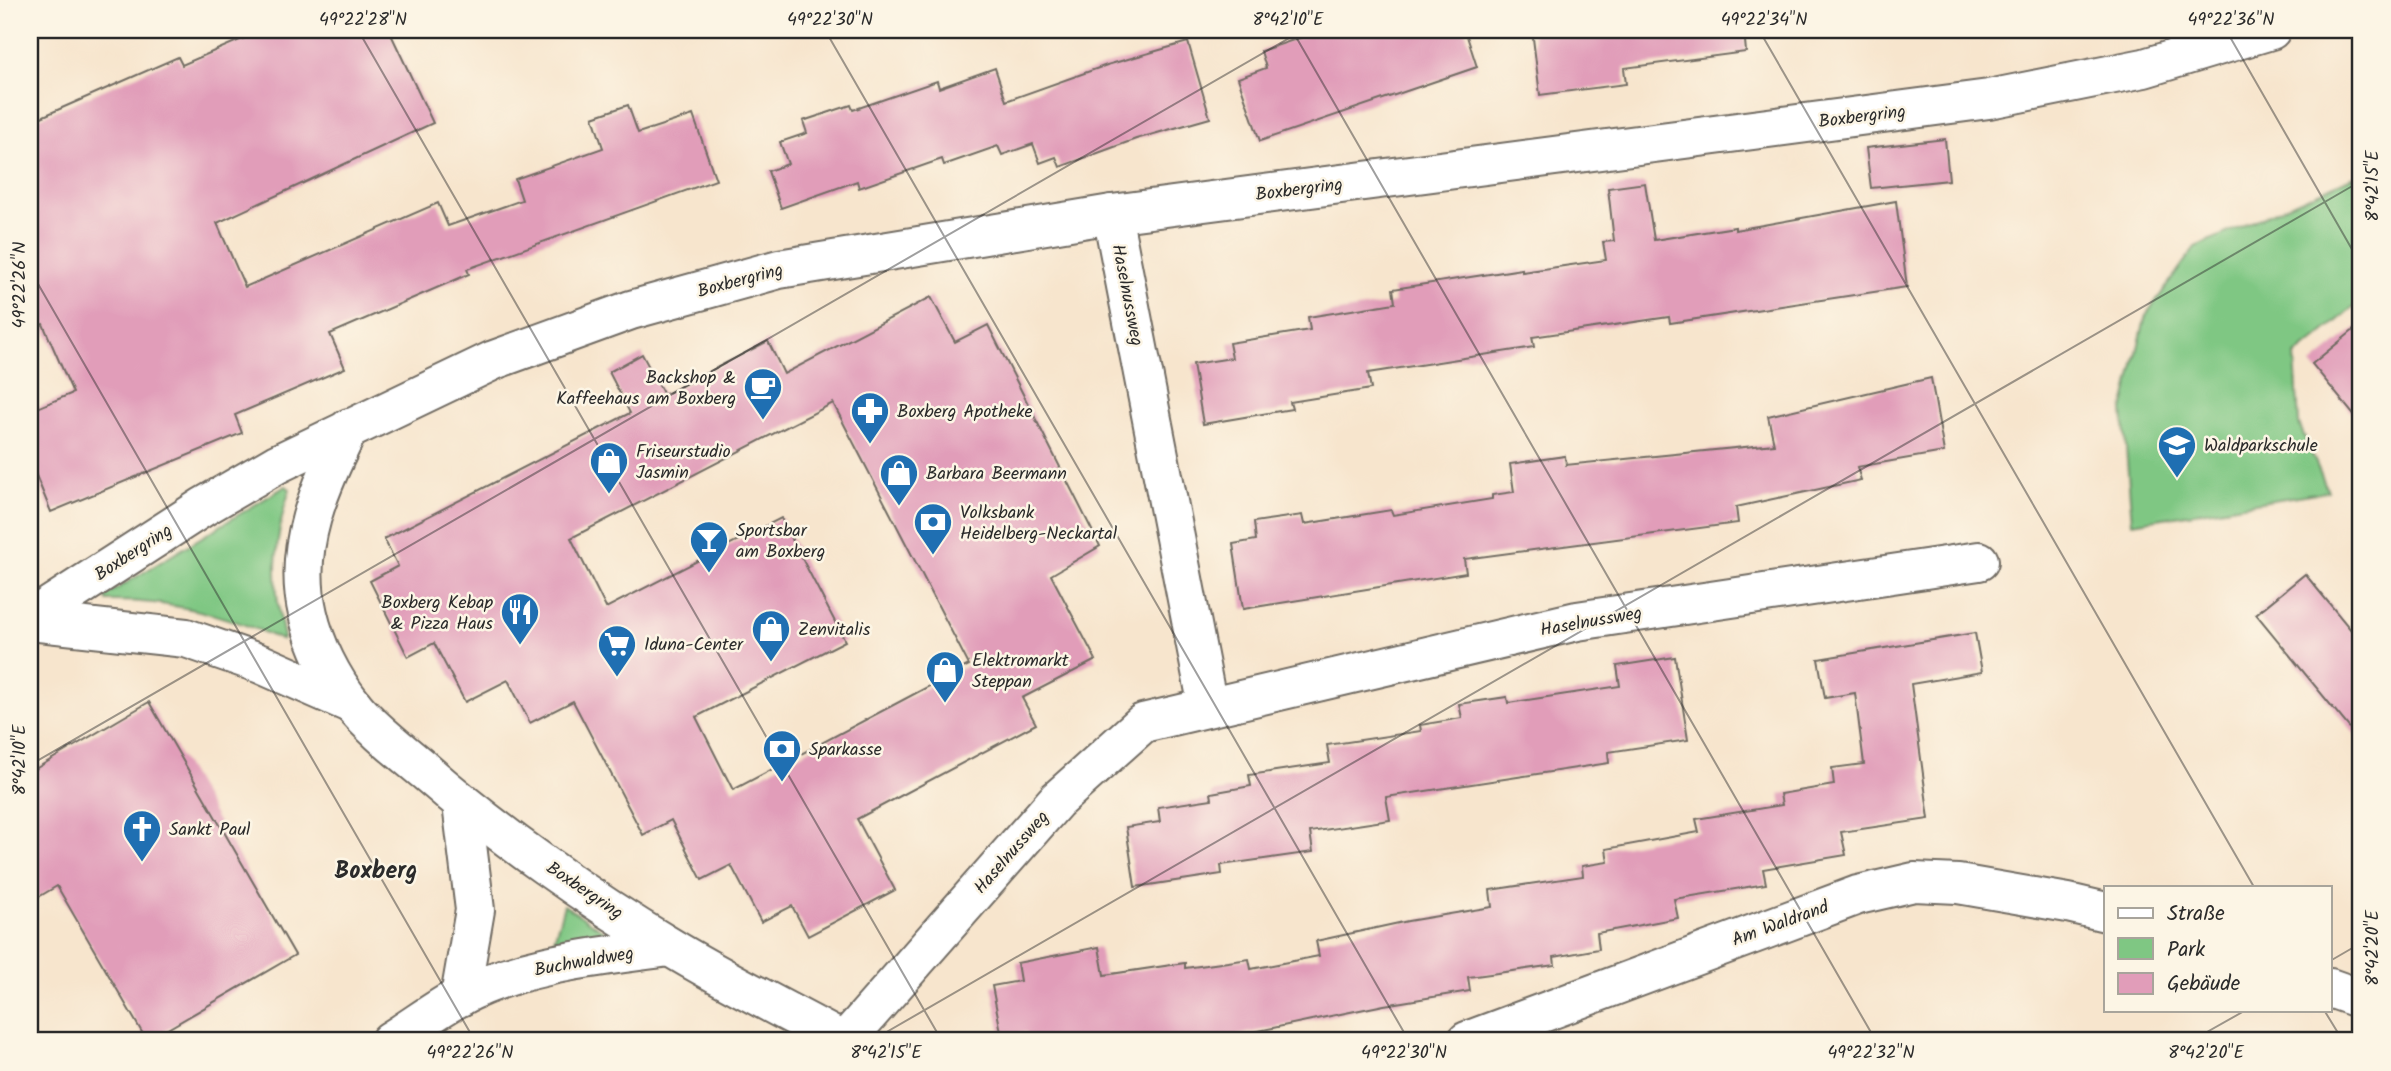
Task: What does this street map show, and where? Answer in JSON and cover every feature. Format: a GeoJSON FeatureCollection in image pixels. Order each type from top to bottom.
{"type":"FeatureCollection","features":[{"type":"Feature","properties":{"kind":"street","name":"Boxbergring"},"geometry":{"type":"LineString","coordinates":[[30,620],[203,507],[349,428],[494,360],[671,299],[779,269],[1112,214],[1989,99],[2144,68],[2271,30]]}},
{"type":"Feature","properties":{"kind":"street","name":"Haselnussweg"},"geometry":{"type":"LineString","coordinates":[[1112,214],[1208,707]]}},
{"type":"Feature","properties":{"kind":"street","name":"Boxbergring"},"geometry":{"type":"LineString","coordinates":[[349,428],[321,485],[306,529],[302,567],[308,614],[321,653],[352,704],[462,804],[669,947],[843,1041]]}},
{"type":"Feature","properties":{"kind":"street","name":"Haselnussweg"},"geometry":{"type":"LineString","coordinates":[[843,1041],[1057,800],[1143,723],[1577,621],[1979,561]]}},
{"type":"Feature","properties":{"kind":"street","name":"Boxbergring"},"geometry":{"type":"LineString","coordinates":[[30,620],[186,638],[261,664],[352,704]]}},
{"type":"Feature","properties":{"kind":"street"},"geometry":{"type":"LineString","coordinates":[[460,997],[475,910],[462,804]]}},
{"type":"Feature","properties":{"kind":"street","name":"Am Waldrand"},"geometry":{"type":"LineString","coordinates":[[1467,1041],[1845,899],[1914,882],[1958,884],[2104,912]]}},
{"type":"Feature","properties":{"kind":"street","name":"Buchwaldweg"},"geometry":{"type":"LineString","coordinates":[[390,1041],[460,997],[543,966],[669,947]]}},
{"type":"Feature","properties":{"kind":"street"},"geometry":{"type":"LineString","coordinates":[[2332,989],[2361,999]]}},
{"type":"Feature","properties":{"kind":"green space"},"geometry":{"type":"Polygon","coordinates":[[[2354,176],[2361,187],[2361,301],[2295,356],[2299,424],[2328,491],[2132,523],[2123,410],[2146,315],[2195,247],[2354,176]]]}},
{"type":"Feature","properties":{"kind":"green space"},"geometry":{"type":"Polygon","coordinates":[[[286,486],[290,489],[280,526],[276,563],[277,599],[284,637],[282,640],[197,610],[153,603],[107,601],[105,596],[286,486]]]}},
{"type":"Feature","properties":{"kind":"green space"},"geometry":{"type":"Polygon","coordinates":[[[564,905],[605,932],[604,936],[554,940],[564,905]]]}},
{"type":"Feature","properties":{"kind":"building"},"geometry":{"type":"Polygon","coordinates":[[[263,30],[389,30],[433,123],[217,223],[245,287],[438,203],[448,226],[522,200],[515,179],[603,148],[593,117],[628,105],[638,133],[693,115],[716,180],[467,269],[469,274],[330,334],[345,368],[235,415],[242,433],[51,512],[30,461],[30,411],[73,393],[43,324],[30,329],[30,122],[178,57],[182,65],[263,30]]]}},
{"type":"Feature","properties":{"kind":"building"},"geometry":{"type":"Polygon","coordinates":[[[1323,30],[1465,30],[1477,67],[1260,141],[1238,78],[1266,68],[1261,51],[1323,30]]]}},
{"type":"Feature","properties":{"kind":"building"},"geometry":{"type":"Polygon","coordinates":[[[1532,30],[1744,30],[1746,52],[1624,68],[1626,84],[1540,95],[1532,30]]]}},
{"type":"Feature","properties":{"kind":"building"},"geometry":{"type":"Polygon","coordinates":[[[1188,42],[1210,118],[1136,139],[1060,167],[1056,157],[1040,163],[1033,144],[1002,155],[998,146],[944,165],[942,159],[859,188],[857,181],[781,208],[768,171],[788,164],[780,142],[807,133],[803,121],[851,105],[853,110],[937,81],[939,88],[995,68],[1006,101],[1107,65],[1188,42]]]}},
{"type":"Feature","properties":{"kind":"building"},"geometry":{"type":"Polygon","coordinates":[[[1945,139],[1949,180],[1871,188],[1866,148],[1945,139]]]}},
{"type":"Feature","properties":{"kind":"building"},"geometry":{"type":"Polygon","coordinates":[[[1645,183],[1654,240],[1735,227],[1735,230],[1896,201],[1907,287],[1670,323],[1669,317],[1532,337],[1534,347],[1368,373],[1371,389],[1290,402],[1292,409],[1203,424],[1193,364],[1232,358],[1229,343],[1310,330],[1308,317],[1395,303],[1393,289],[1522,269],[1522,272],[1606,260],[1603,242],[1614,241],[1608,188],[1645,183]]]}},
{"type":"Feature","properties":{"kind":"building"},"geometry":{"type":"Polygon","coordinates":[[[931,297],[955,342],[988,325],[1100,546],[1051,575],[1096,660],[1022,698],[1036,724],[857,819],[895,890],[808,936],[792,906],[761,922],[731,865],[702,880],[671,820],[643,835],[573,701],[530,723],[508,680],[465,702],[434,643],[408,657],[370,581],[398,566],[384,539],[630,413],[609,372],[642,354],[664,395],[768,341],[784,374],[931,297]],[[833,403],[571,538],[606,608],[781,518],[845,641],[696,717],[733,790],[969,665],[833,403]]]}},
{"type":"Feature","properties":{"kind":"building"},"geometry":{"type":"Polygon","coordinates":[[[2361,324],[2361,424],[2312,364],[2361,324]]]}},
{"type":"Feature","properties":{"kind":"building"},"geometry":{"type":"Polygon","coordinates":[[[1931,378],[1944,452],[1857,467],[1861,480],[1736,507],[1738,523],[1464,559],[1466,573],[1243,609],[1233,544],[1256,540],[1254,522],[1302,515],[1304,524],[1391,510],[1393,515],[1492,499],[1492,495],[1514,492],[1510,464],[1565,456],[1566,465],[1774,444],[1768,416],[1931,378]]]}},
{"type":"Feature","properties":{"kind":"building"},"geometry":{"type":"Polygon","coordinates":[[[2305,574],[2361,642],[2361,742],[2256,614],[2305,574]]]}},
{"type":"Feature","properties":{"kind":"building"},"geometry":{"type":"Polygon","coordinates":[[[1975,633],[1982,672],[1911,684],[1929,819],[1841,832],[1846,855],[1763,869],[1766,884],[1674,899],[1678,918],[1597,933],[1599,949],[1554,957],[1555,965],[1468,977],[1470,991],[1384,1005],[1234,1036],[1188,1041],[1028,1041],[1026,1032],[1002,1037],[992,986],[1020,981],[1017,963],[1099,947],[1104,975],[1185,963],[1185,968],[1249,959],[1251,969],[1319,956],[1316,941],[1408,921],[1492,907],[1490,890],[1583,876],[1582,866],[1608,862],[1606,849],[1699,832],[1696,819],[1782,805],[1780,794],[1834,785],[1832,768],[1864,764],[1855,693],[1825,698],[1818,659],[1975,633]]]}},
{"type":"Feature","properties":{"kind":"building"},"geometry":{"type":"Polygon","coordinates":[[[1675,657],[1688,740],[1608,752],[1609,763],[1386,797],[1390,820],[1310,832],[1313,852],[1221,865],[1222,874],[1135,887],[1126,827],[1160,822],[1158,807],[1212,799],[1211,793],[1251,786],[1249,775],[1330,763],[1327,745],[1421,731],[1420,725],[1462,718],[1459,704],[1507,697],[1508,703],[1620,686],[1617,666],[1675,657]]]}},
{"type":"Feature","properties":{"kind":"building","name":"Sankt Paul"},"geometry":{"type":"Polygon","coordinates":[[[149,702],[295,955],[147,1041],[57,886],[30,902],[30,772],[149,702]]]}},
{"type":"Feature","properties":{"kind":"place","name":"Backshop & Kaffeehaus am Boxberg"},"geometry":{"type":"Point","coordinates":[763,421]}},
{"type":"Feature","properties":{"kind":"place","name":"Boxberg Apotheke"},"geometry":{"type":"Point","coordinates":[870,445]}},
{"type":"Feature","properties":{"kind":"place","name":"Waldparkschule"},"geometry":{"type":"Point","coordinates":[2177,479]}},
{"type":"Feature","properties":{"kind":"place","name":"Friseurstudio Jasmin"},"geometry":{"type":"Point","coordinates":[609,495]}},
{"type":"Feature","properties":{"kind":"place","name":"Barbara Beermann"},"geometry":{"type":"Point","coordinates":[899,507]}},
{"type":"Feature","properties":{"kind":"place","name":"Volksbank Heidelberg-Neckartal"},"geometry":{"type":"Point","coordinates":[933,556]}},
{"type":"Feature","properties":{"kind":"place","name":"Sportsbar am Boxberg"},"geometry":{"type":"Point","coordinates":[709,574]}},
{"type":"Feature","properties":{"kind":"place","name":"Boxberg Kebap & Pizza Haus"},"geometry":{"type":"Point","coordinates":[520,646]}},
{"type":"Feature","properties":{"kind":"place","name":"Zenvitalis"},"geometry":{"type":"Point","coordinates":[771,663]}},
{"type":"Feature","properties":{"kind":"place","name":"Iduna-Center"},"geometry":{"type":"Point","coordinates":[617,678]}},
{"type":"Feature","properties":{"kind":"place","name":"Elektromarkt Steppan"},"geometry":{"type":"Point","coordinates":[945,704]}},
{"type":"Feature","properties":{"kind":"place","name":"Sparkasse"},"geometry":{"type":"Point","coordinates":[782,783]}},
{"type":"Feature","properties":{"kind":"place","name":"Sankt Paul"},"geometry":{"type":"Point","coordinates":[142,863]}},
{"type":"Feature","properties":{"kind":"district","name":"Boxberg"},"geometry":{"type":"Point","coordinates":[376,870]}}]}
